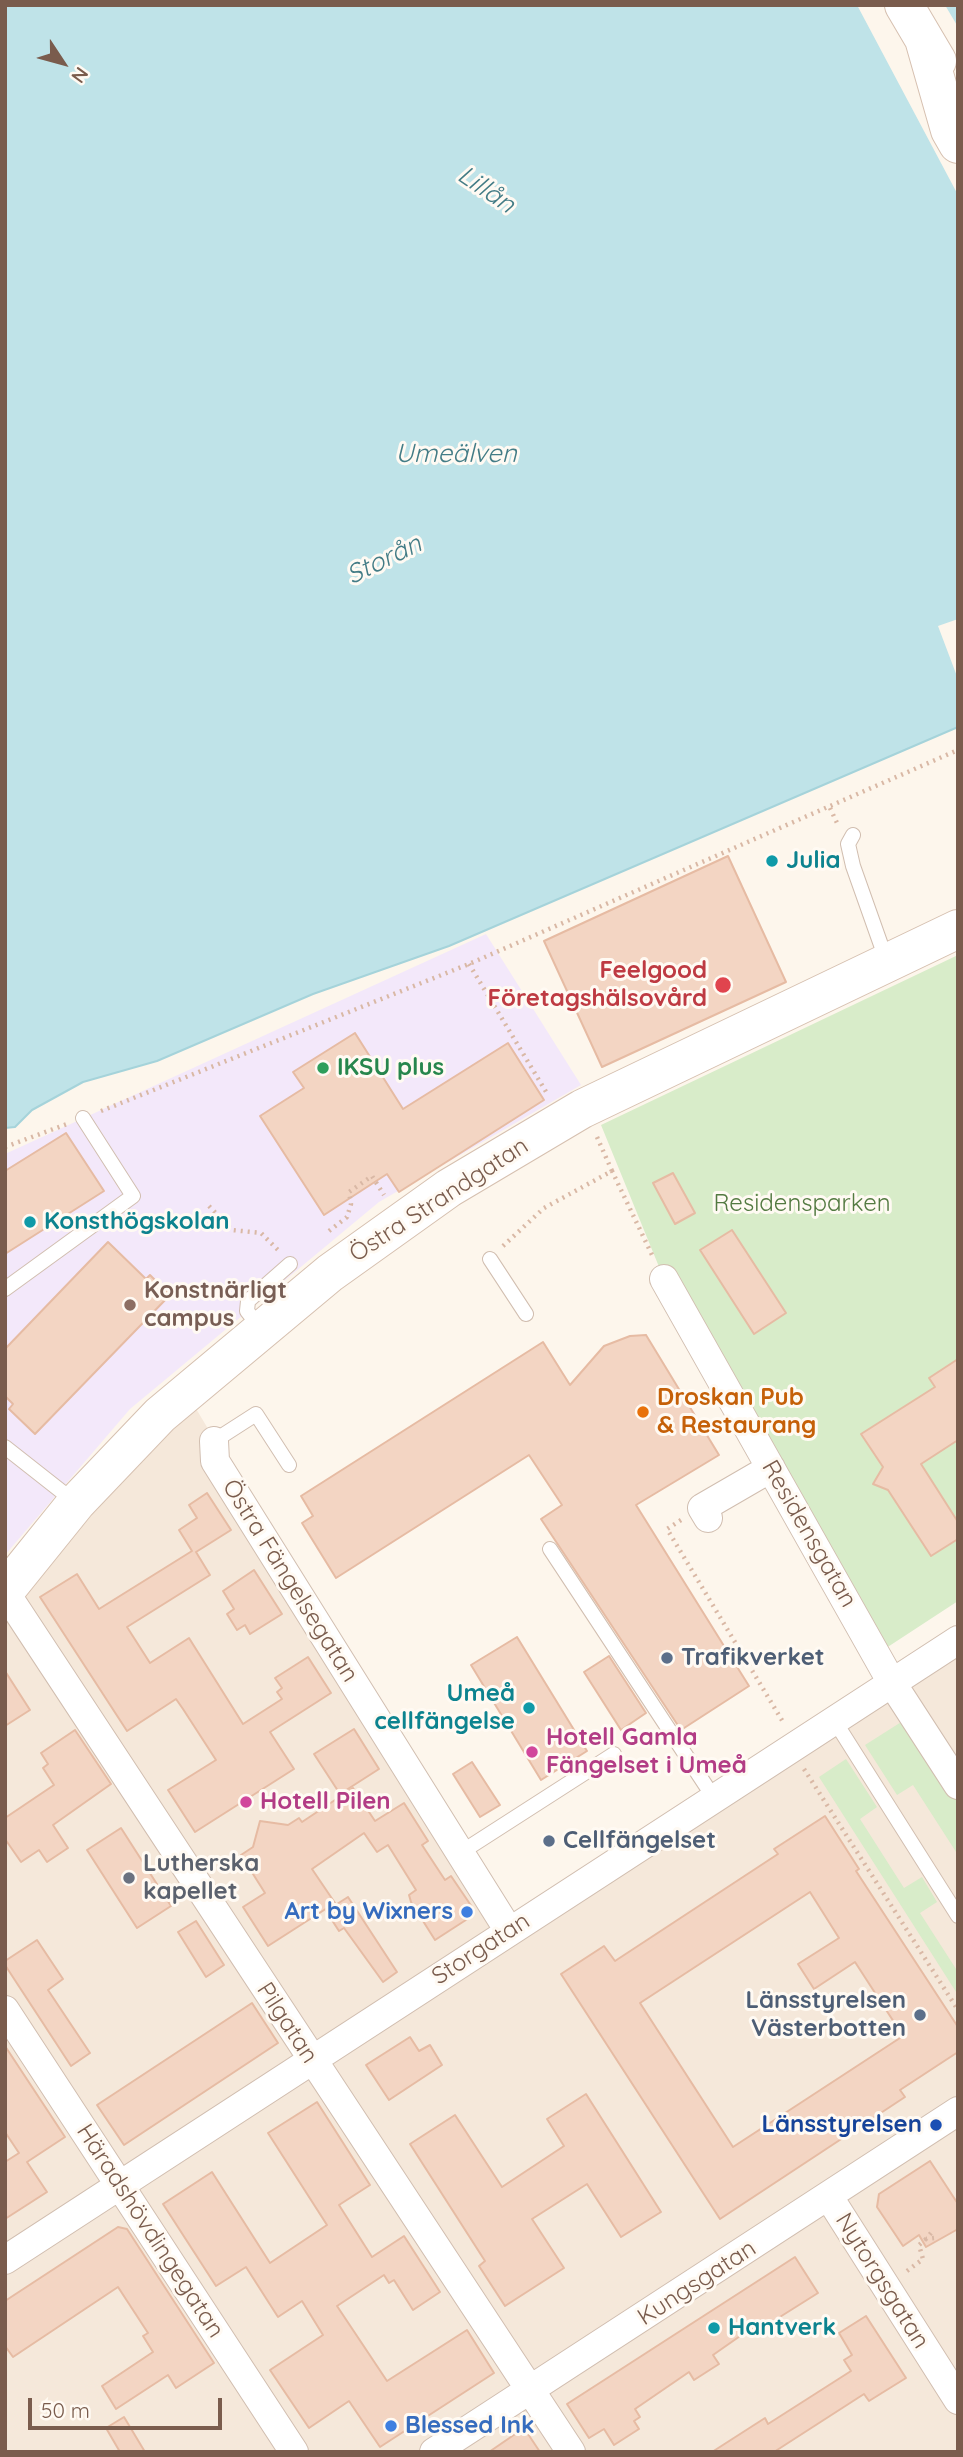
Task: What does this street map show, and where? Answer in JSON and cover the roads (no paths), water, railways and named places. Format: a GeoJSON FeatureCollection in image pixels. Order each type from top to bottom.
{"type":"FeatureCollection","features":[{"type":"Feature","properties":{"kind":"street"},"geometry":{"type":"LineString","coordinates":[[904,5],[958,94]]}},
{"type":"Feature","properties":{"kind":"street"},"geometry":{"type":"LineString","coordinates":[[925,39],[950,130],[958,144]]}},
{"type":"Feature","properties":{"kind":"street","name":"Östra Strandgatan"},"geometry":{"type":"LineString","coordinates":[[5,1592],[76,1503],[160,1415],[330,1273],[449,1188],[582,1109],[958,929]]}},
{"type":"Feature","properties":{"kind":"street","name":"Residensgatan"},"geometry":{"type":"LineString","coordinates":[[664,1279],[892,1683],[958,1785]]}},
{"type":"Feature","properties":{"kind":"street","name":"Östra Fängelsegatan"},"geometry":{"type":"LineString","coordinates":[[214,1441],[215,1461],[509,1931]]}},
{"type":"Feature","properties":{"kind":"street"},"geometry":{"type":"LineString","coordinates":[[705,1513],[771,1468]]}},
{"type":"Feature","properties":{"kind":"street","name":"Pilgatan"},"geometry":{"type":"LineString","coordinates":[[5,1592],[571,2452]]}},
{"type":"Feature","properties":{"kind":"street","name":"Storgatan"},"geometry":{"type":"LineString","coordinates":[[5,2260],[958,1640]]}},
{"type":"Feature","properties":{"kind":"street","name":"Häradshövdingegatan"},"geometry":{"type":"LineString","coordinates":[[8,2021],[121,2186],[294,2452]]}},
{"type":"Feature","properties":{"kind":"street","name":"Kungsgatan"},"geometry":{"type":"LineString","coordinates":[[434,2452],[958,2111]]}},
{"type":"Feature","properties":{"kind":"street","name":"Nytorgsgatan"},"geometry":{"type":"LineString","coordinates":[[829,2197],[958,2400]]}},
{"type":"Feature","properties":{"kind":"lane"},"geometry":{"type":"LineString","coordinates":[[853,835],[848,844],[853,866],[887,963]]}},
{"type":"Feature","properties":{"kind":"lane"},"geometry":{"type":"LineString","coordinates":[[5,1289],[133,1196],[83,1118]]}},
{"type":"Feature","properties":{"kind":"lane"},"geometry":{"type":"LineString","coordinates":[[490,1259],[526,1314]]}},
{"type":"Feature","properties":{"kind":"lane"},"geometry":{"type":"LineString","coordinates":[[261,1329],[247,1311],[248,1301],[290,1264]]}},
{"type":"Feature","properties":{"kind":"lane"},"geometry":{"type":"LineString","coordinates":[[214,1441],[256,1414],[289,1465]]}},
{"type":"Feature","properties":{"kind":"lane"},"geometry":{"type":"LineString","coordinates":[[5,1447],[66,1495]]}},
{"type":"Feature","properties":{"kind":"lane"},"geometry":{"type":"LineString","coordinates":[[550,1549],[714,1798]]}},
{"type":"Feature","properties":{"kind":"lane"},"geometry":{"type":"LineString","coordinates":[[834,1720],[958,1916]]}},
{"type":"Feature","properties":{"kind":"lane"},"geometry":{"type":"LineString","coordinates":[[460,1853],[614,1754]]}},
{"type":"Feature","properties":{"kind":"water","name":"Umeälven"},"geometry":{"type":"Polygon","coordinates":[[[5,5],[958,5],[958,727],[449,946],[313,994],[157,1061],[83,1082],[32,1110],[15,1127],[5,1128],[5,5]]]}},
{"type":"Feature","properties":{"kind":"place","name":"Julia"},"geometry":{"type":"Point","coordinates":[772,861]}},
{"type":"Feature","properties":{"kind":"place","name":"Feelgood Företagshälsovård"},"geometry":{"type":"Point","coordinates":[723,985]}},
{"type":"Feature","properties":{"kind":"place","name":"IKSU plus"},"geometry":{"type":"Point","coordinates":[323,1068]}},
{"type":"Feature","properties":{"kind":"place","name":"Konsthögskolan"},"geometry":{"type":"Point","coordinates":[30,1222]}},
{"type":"Feature","properties":{"kind":"place","name":"Konstnärligt campus"},"geometry":{"type":"Point","coordinates":[130,1305]}},
{"type":"Feature","properties":{"kind":"place","name":"Droskan Pub & Restaurang"},"geometry":{"type":"Point","coordinates":[643,1412]}},
{"type":"Feature","properties":{"kind":"place","name":"Trafikverket"},"geometry":{"type":"Point","coordinates":[667,1658]}},
{"type":"Feature","properties":{"kind":"place","name":"Umeå cellfängelse"},"geometry":{"type":"Point","coordinates":[529,1708]}},
{"type":"Feature","properties":{"kind":"place","name":"Hotell Gamla Fängelset i Umeå"},"geometry":{"type":"Point","coordinates":[532,1752]}},
{"type":"Feature","properties":{"kind":"place","name":"Hotell Pilen"},"geometry":{"type":"Point","coordinates":[246,1802]}},
{"type":"Feature","properties":{"kind":"place","name":"Cellfängelset"},"geometry":{"type":"Point","coordinates":[549,1841]}},
{"type":"Feature","properties":{"kind":"place","name":"Lutherska kapellet"},"geometry":{"type":"Point","coordinates":[129,1878]}},
{"type":"Feature","properties":{"kind":"place","name":"Art by Wixners"},"geometry":{"type":"Point","coordinates":[467,1912]}},
{"type":"Feature","properties":{"kind":"place","name":"Länsstyrelsen Västerbotten"},"geometry":{"type":"Point","coordinates":[920,2015]}},
{"type":"Feature","properties":{"kind":"place","name":"Länsstyrelsen"},"geometry":{"type":"Point","coordinates":[936,2125]}},
{"type":"Feature","properties":{"kind":"place","name":"Hantverk"},"geometry":{"type":"Point","coordinates":[714,2328]}},
{"type":"Feature","properties":{"kind":"place","name":"Blessed Ink"},"geometry":{"type":"Point","coordinates":[391,2426]}},
{"type":"Feature","properties":{"kind":"water label","name":"Lillån"},"geometry":{"type":"Point","coordinates":[486,190]}},
{"type":"Feature","properties":{"kind":"water label","name":"Storån"},"geometry":{"type":"Point","coordinates":[384,560]}},
{"type":"Feature","properties":{"kind":"park label","name":"Residensparken"},"geometry":{"type":"Point","coordinates":[802,1204]}}]}
